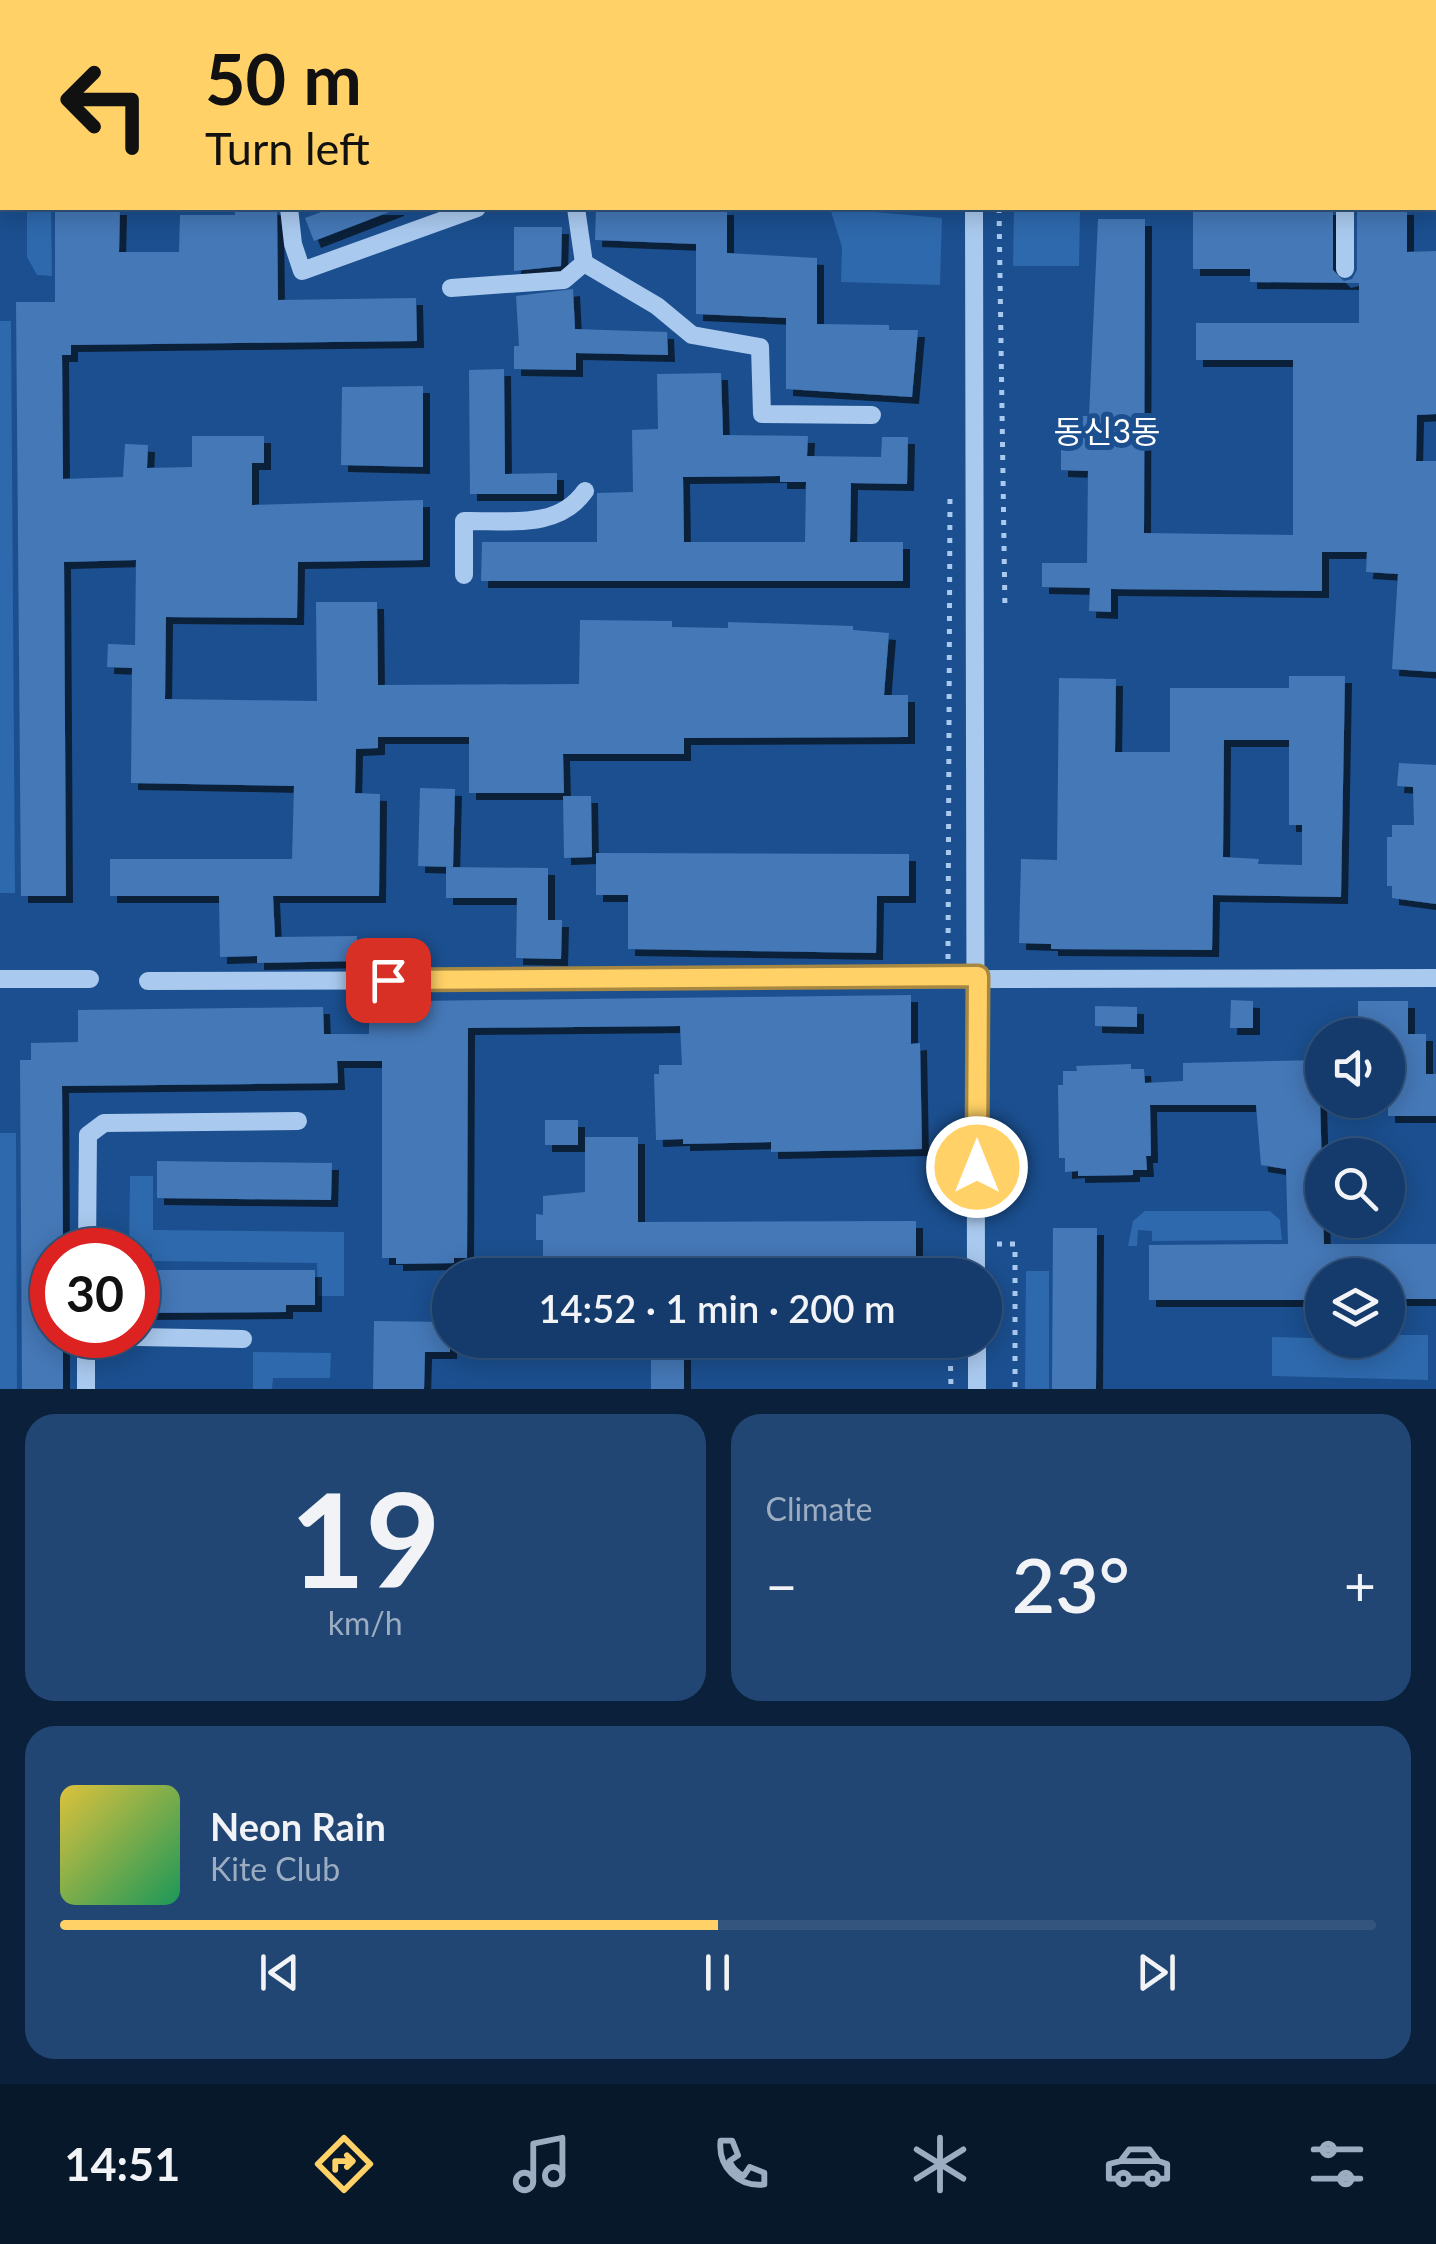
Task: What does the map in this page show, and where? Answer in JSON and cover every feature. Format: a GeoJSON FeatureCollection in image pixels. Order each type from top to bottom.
{"type":"FeatureCollection","features":[{"type":"Feature","properties":{"kind":"street"},"geometry":{"type":"LineString","coordinates":[[290,210],[293,244],[302,270],[471,210]]}},
{"type":"Feature","properties":{"kind":"street"},"geometry":{"type":"LineString","coordinates":[[576,210],[584,263]]}},
{"type":"Feature","properties":{"kind":"street"},"geometry":{"type":"LineString","coordinates":[[974,210],[976,1258]]}},
{"type":"Feature","properties":{"kind":"street"},"geometry":{"type":"LineString","coordinates":[[1345,268],[1346,210]]}},
{"type":"Feature","properties":{"kind":"street"},"geometry":{"type":"LineString","coordinates":[[451,288],[564,280],[584,263]]}},
{"type":"Feature","properties":{"kind":"street"},"geometry":{"type":"LineString","coordinates":[[584,263],[657,306],[692,335],[760,348],[762,414],[872,415]]}},
{"type":"Feature","properties":{"kind":"street"},"geometry":{"type":"LineString","coordinates":[[464,576],[464,521],[550,519],[574,507],[585,491]]}},
{"type":"Feature","properties":{"kind":"street"},"geometry":{"type":"LineString","coordinates":[[148,981],[948,976],[1436,978]]}},
{"type":"Feature","properties":{"kind":"street"},"geometry":{"type":"LineString","coordinates":[[0,979],[90,979]]}},
{"type":"Feature","properties":{"kind":"street"},"geometry":{"type":"LineString","coordinates":[[87,1228],[88,1135],[104,1122],[298,1121]]}},
{"type":"Feature","properties":{"kind":"street"},"geometry":{"type":"LineString","coordinates":[[160,1337],[244,1338]]}},
{"type":"Feature","properties":{"kind":"street"},"geometry":{"type":"LineString","coordinates":[[86,1358],[86,1389]]}},
{"type":"Feature","properties":{"kind":"street"},"geometry":{"type":"LineString","coordinates":[[976,1358],[977,1389]]}},
{"type":"Feature","properties":{"kind":"path"},"geometry":{"type":"LineString","coordinates":[[999,210],[1004,611]]}},
{"type":"Feature","properties":{"kind":"path"},"geometry":{"type":"LineString","coordinates":[[948,976],[950,480]]}},
{"type":"Feature","properties":{"kind":"path"},"geometry":{"type":"LineString","coordinates":[[1014,1244],[1015,1389]]}},
{"type":"Feature","properties":{"kind":"path"},"geometry":{"type":"LineString","coordinates":[[950,1358],[950,1389]]}},
{"type":"Feature","properties":{"kind":"shaded area"},"geometry":{"type":"Polygon","coordinates":[[[27,210],[51,210],[52,276],[37,275],[27,257],[27,210]]]}},
{"type":"Feature","properties":{"kind":"shaded area"},"geometry":{"type":"Polygon","coordinates":[[[831,210],[942,218],[940,285],[841,282],[842,247],[831,210]]]}},
{"type":"Feature","properties":{"kind":"shaded area"},"geometry":{"type":"Polygon","coordinates":[[[1014,210],[1080,210],[1079,266],[1013,266],[1014,210]]]}},
{"type":"Feature","properties":{"kind":"shaded area"},"geometry":{"type":"Polygon","coordinates":[[[0,321],[11,321],[15,893],[0,893],[0,321]]]}},
{"type":"Feature","properties":{"kind":"shaded area"},"geometry":{"type":"Polygon","coordinates":[[[0,1133],[16,1133],[17,1389],[0,1389],[0,1133]]]}},
{"type":"Feature","properties":{"kind":"shaded area"},"geometry":{"type":"Polygon","coordinates":[[[130,1176],[153,1176],[153,1228],[129,1228],[130,1176]]]}},
{"type":"Feature","properties":{"kind":"shaded area"},"geometry":{"type":"Polygon","coordinates":[[[1145,1211],[1270,1211],[1280,1220],[1282,1240],[1152,1241],[1152,1231],[1138,1230],[1137,1246],[1128,1246],[1133,1221],[1145,1211]]]}},
{"type":"Feature","properties":{"kind":"shaded area"},"geometry":{"type":"Polygon","coordinates":[[[160,1230],[344,1232],[344,1296],[318,1296],[317,1263],[160,1261],[160,1230]]]}},
{"type":"Feature","properties":{"kind":"shaded area"},"geometry":{"type":"Polygon","coordinates":[[[1026,1271],[1049,1271],[1049,1389],[1025,1389],[1026,1271]]]}},
{"type":"Feature","properties":{"kind":"shaded area"},"geometry":{"type":"Polygon","coordinates":[[[1405,1335],[1428,1335],[1428,1380],[1272,1376],[1272,1337],[1305,1338],[1305,1358],[1405,1358],[1405,1335]]]}},
{"type":"Feature","properties":{"kind":"shaded area"},"geometry":{"type":"Polygon","coordinates":[[[253,1352],[331,1353],[330,1378],[273,1378],[272,1389],[253,1389],[253,1352]]]}},
{"type":"Feature","properties":{"kind":"building"},"geometry":{"type":"Polygon","coordinates":[[[55,210],[120,210],[119,252],[179,252],[180,215],[277,210],[278,300],[416,298],[417,341],[71,345],[71,355],[62,355],[63,479],[123,477],[125,444],[148,445],[147,468],[192,467],[192,436],[264,436],[264,463],[252,463],[252,505],[423,500],[423,560],[298,562],[297,618],[166,617],[165,699],[317,701],[316,602],[377,602],[378,685],[579,684],[580,620],[672,621],[672,627],[728,628],[728,622],[853,626],[853,630],[889,633],[884,695],[908,695],[908,737],[684,738],[684,754],[563,754],[564,793],[469,793],[469,737],[378,737],[378,748],[356,749],[355,793],[380,794],[379,896],[273,896],[275,937],[357,936],[357,961],[257,963],[257,956],[220,957],[219,896],[110,896],[110,859],[292,859],[294,786],[131,783],[132,668],[107,667],[108,644],[135,645],[136,560],[64,562],[66,896],[21,896],[16,302],[55,302],[55,210]]]}},
{"type":"Feature","properties":{"kind":"building"},"geometry":{"type":"Polygon","coordinates":[[[327,210],[394,210],[314,241],[305,218],[327,210]]]}},
{"type":"Feature","properties":{"kind":"building"},"geometry":{"type":"Polygon","coordinates":[[[596,210],[727,210],[727,253],[817,258],[817,324],[889,325],[889,330],[918,330],[912,397],[786,389],[786,318],[696,314],[696,244],[595,240],[596,210]]]}},
{"type":"Feature","properties":{"kind":"building"},"geometry":{"type":"Polygon","coordinates":[[[1333,210],[1333,270],[1344,281],[1352,279],[1357,270],[1357,210],[1407,210],[1407,252],[1436,251],[1436,414],[1417,415],[1416,461],[1436,461],[1436,672],[1392,669],[1398,574],[1366,572],[1367,552],[1322,552],[1322,591],[1111,589],[1111,612],[1089,611],[1090,588],[1042,587],[1042,563],[1087,563],[1088,471],[1061,470],[1061,416],[1089,416],[1098,219],[1145,219],[1144,533],[1293,535],[1293,360],[1196,360],[1196,323],[1359,323],[1359,283],[1250,282],[1250,269],[1193,269],[1193,212],[1333,210]]]}},
{"type":"Feature","properties":{"kind":"building"},"geometry":{"type":"Polygon","coordinates":[[[514,227],[562,227],[561,266],[514,271],[514,227]]]}},
{"type":"Feature","properties":{"kind":"building"},"geometry":{"type":"Polygon","coordinates":[[[573,289],[575,329],[667,332],[668,355],[576,353],[576,370],[514,369],[514,346],[519,346],[516,296],[573,289]]]}},
{"type":"Feature","properties":{"kind":"building"},"geometry":{"type":"Polygon","coordinates":[[[504,369],[505,474],[557,473],[557,494],[470,494],[469,370],[504,369]]]}},
{"type":"Feature","properties":{"kind":"building"},"geometry":{"type":"Polygon","coordinates":[[[721,373],[723,435],[808,436],[807,456],[881,457],[882,437],[908,437],[907,484],[851,483],[850,542],[903,542],[903,581],[481,581],[482,542],[597,542],[597,493],[633,492],[632,430],[658,429],[657,374],[721,373]],[[780,476],[683,477],[684,542],[805,542],[806,482],[780,482],[780,476]]]}},
{"type":"Feature","properties":{"kind":"building"},"geometry":{"type":"Polygon","coordinates":[[[423,386],[423,467],[341,465],[342,387],[423,386]]]}},
{"type":"Feature","properties":{"kind":"building"},"geometry":{"type":"Polygon","coordinates":[[[1289,676],[1345,676],[1341,897],[1213,895],[1212,950],[1051,949],[1051,944],[1019,943],[1021,859],[1057,860],[1059,678],[1116,679],[1115,752],[1170,752],[1170,688],[1289,688],[1289,676]],[[1224,740],[1223,857],[1259,859],[1258,864],[1302,865],[1302,825],[1289,825],[1289,740],[1224,740]]]}},
{"type":"Feature","properties":{"kind":"building"},"geometry":{"type":"Polygon","coordinates":[[[1399,763],[1436,765],[1436,904],[1392,898],[1392,886],[1387,886],[1387,837],[1392,837],[1392,825],[1414,825],[1413,787],[1397,786],[1399,763]]]}},
{"type":"Feature","properties":{"kind":"building"},"geometry":{"type":"Polygon","coordinates":[[[420,788],[455,789],[453,867],[418,866],[420,788]]]}},
{"type":"Feature","properties":{"kind":"building"},"geometry":{"type":"Polygon","coordinates":[[[563,796],[591,796],[592,857],[564,858],[563,796]]]}},
{"type":"Feature","properties":{"kind":"building"},"geometry":{"type":"Polygon","coordinates":[[[596,853],[909,854],[909,896],[877,896],[876,953],[628,949],[628,895],[596,895],[596,853]]]}},
{"type":"Feature","properties":{"kind":"building"},"geometry":{"type":"Polygon","coordinates":[[[446,867],[548,868],[548,920],[562,920],[561,959],[516,958],[517,898],[446,898],[446,867]]]}},
{"type":"Feature","properties":{"kind":"building"},"geometry":{"type":"Polygon","coordinates":[[[911,995],[911,1044],[920,1043],[922,1149],[771,1152],[771,1142],[683,1144],[683,1139],[656,1140],[654,1074],[659,1074],[659,1065],[682,1065],[680,1026],[468,1028],[467,1258],[396,1264],[396,1258],[382,1258],[382,1061],[337,1061],[338,1083],[62,1086],[63,1228],[30,1228],[30,1358],[63,1358],[63,1389],[22,1389],[20,1060],[31,1060],[31,1043],[78,1042],[78,1010],[323,1007],[324,1034],[369,1034],[369,1020],[416,1020],[416,1001],[911,995]]]}},
{"type":"Feature","properties":{"kind":"building"},"geometry":{"type":"Polygon","coordinates":[[[1231,1000],[1253,1001],[1253,1028],[1230,1028],[1231,1000]]]}},
{"type":"Feature","properties":{"kind":"building"},"geometry":{"type":"Polygon","coordinates":[[[1358,1001],[1408,1001],[1408,1034],[1426,1034],[1426,1074],[1436,1074],[1436,1116],[1405,1116],[1405,1018],[1358,1018],[1358,1001]]]}},
{"type":"Feature","properties":{"kind":"building"},"geometry":{"type":"Polygon","coordinates":[[[1095,1006],[1137,1007],[1137,1027],[1095,1026],[1095,1006]]]}},
{"type":"Feature","properties":{"kind":"building"},"geometry":{"type":"Polygon","coordinates":[[[1305,1060],[1305,1118],[1321,1118],[1321,1138],[1305,1138],[1305,1238],[1324,1238],[1324,1244],[1436,1244],[1436,1299],[1405,1299],[1405,1258],[1305,1258],[1305,1300],[1149,1300],[1149,1245],[1288,1244],[1286,1169],[1261,1165],[1256,1105],[1150,1105],[1151,1156],[1146,1156],[1147,1170],[1133,1170],[1133,1175],[1078,1176],[1078,1171],[1065,1172],[1065,1158],[1059,1158],[1058,1085],[1063,1085],[1063,1071],[1077,1071],[1076,1066],[1131,1064],[1131,1069],[1144,1069],[1145,1083],[1183,1081],[1183,1063],[1305,1060]]]}},
{"type":"Feature","properties":{"kind":"building"},"geometry":{"type":"Polygon","coordinates":[[[545,1120],[578,1120],[578,1145],[545,1145],[545,1120]]]}},
{"type":"Feature","properties":{"kind":"building"},"geometry":{"type":"Polygon","coordinates":[[[585,1137],[638,1137],[638,1222],[916,1221],[916,1258],[543,1258],[543,1240],[536,1240],[536,1214],[543,1215],[543,1196],[585,1192],[585,1137]]]}},
{"type":"Feature","properties":{"kind":"building"},"geometry":{"type":"Polygon","coordinates":[[[157,1161],[332,1163],[331,1200],[157,1198],[157,1161]]]}},
{"type":"Feature","properties":{"kind":"building"},"geometry":{"type":"Polygon","coordinates":[[[1053,1228],[1097,1228],[1096,1389],[1052,1389],[1053,1228]]]}},
{"type":"Feature","properties":{"kind":"building"},"geometry":{"type":"Polygon","coordinates":[[[160,1270],[315,1270],[315,1305],[286,1305],[286,1312],[160,1313],[160,1270]]]}},
{"type":"Feature","properties":{"kind":"building"},"geometry":{"type":"Polygon","coordinates":[[[374,1321],[432,1322],[432,1352],[425,1352],[424,1389],[373,1389],[374,1321]]]}},
{"type":"Feature","properties":{"kind":"building"},"geometry":{"type":"Polygon","coordinates":[[[651,1358],[684,1358],[684,1389],[651,1389],[651,1358]]]}},
{"type":"Feature","properties":{"kind":"district","name":"동신3동"},"geometry":{"type":"Point","coordinates":[1107,432]}},
{"type":"Feature","properties":{"kind":"route"},"geometry":{"type":"LineString","coordinates":[[388,980],[978,976],[977,1167]]}}]}
